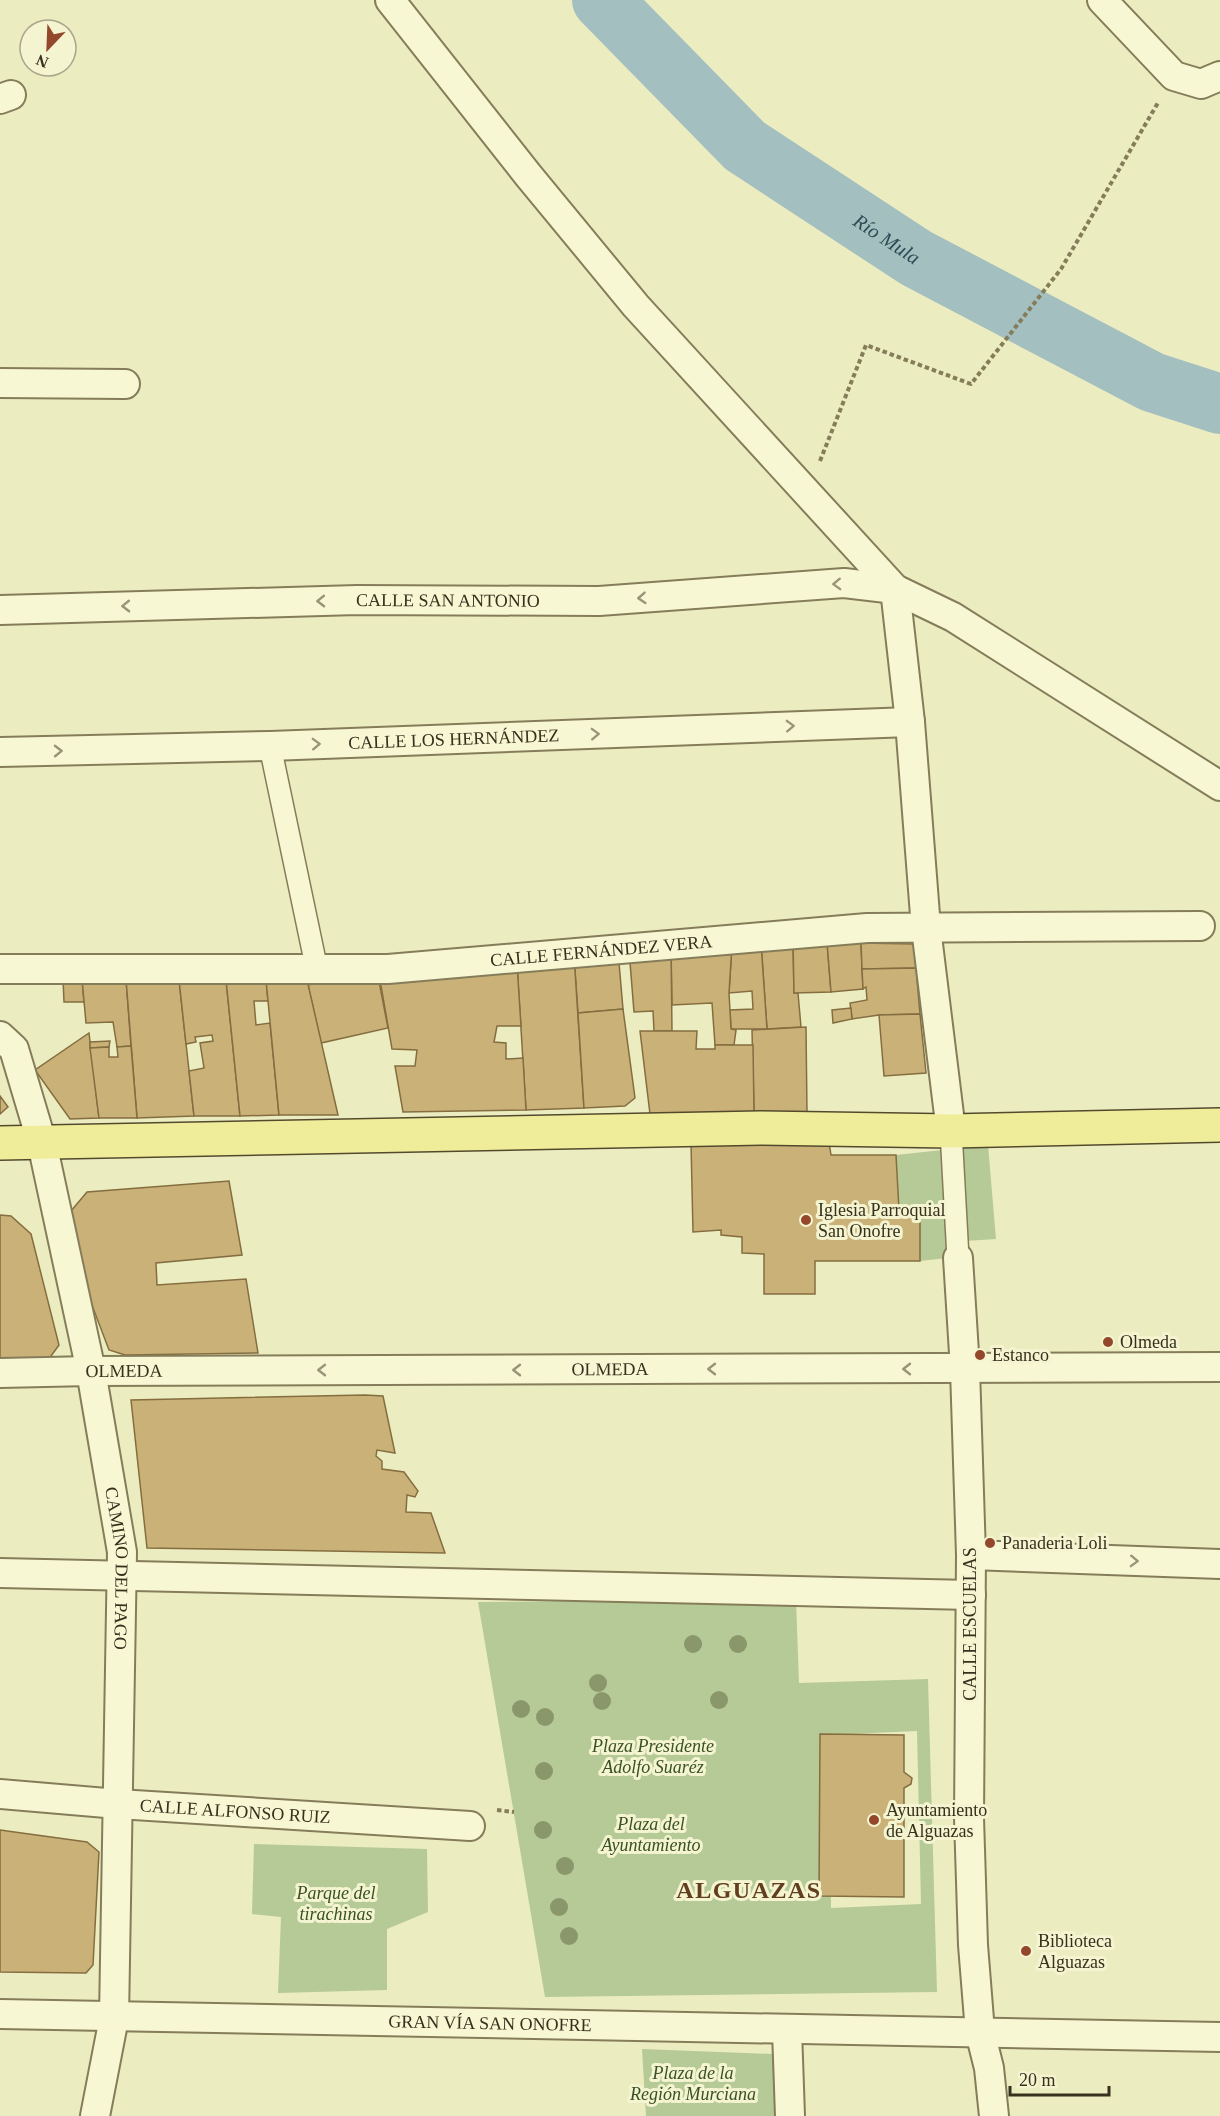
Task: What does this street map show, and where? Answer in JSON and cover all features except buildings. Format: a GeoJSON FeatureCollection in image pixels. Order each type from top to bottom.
{"type":"FeatureCollection","features":[{"type":"Feature","properties":{"kind":"main road"},"geometry":{"type":"LineString","coordinates":[[0,1143],[761,1128],[951,1131],[1220,1125]]}},
{"type":"Feature","properties":{"kind":"street"},"geometry":{"type":"LineString","coordinates":[[390,0],[528,175],[636,306],[895,589],[953,617],[1220,786]]}},
{"type":"Feature","properties":{"kind":"street"},"geometry":{"type":"LineString","coordinates":[[1102,0],[1174,76],[1201,84],[1220,76]]}},
{"type":"Feature","properties":{"kind":"street"},"geometry":{"type":"LineString","coordinates":[[0,382],[125,384]]}},
{"type":"Feature","properties":{"kind":"street","name":"CALLE SAN ANTONIO"},"geometry":{"type":"LineString","coordinates":[[0,610],[357,600],[599,601],[844,583],[895,589]]}},
{"type":"Feature","properties":{"kind":"street"},"geometry":{"type":"LineString","coordinates":[[895,589],[910,722],[926,928],[951,1131]]}},
{"type":"Feature","properties":{"kind":"street","name":"CALLE LOS HERNÁNDEZ"},"geometry":{"type":"LineString","coordinates":[[0,752],[270,746],[910,722]]}},
{"type":"Feature","properties":{"kind":"street"},"geometry":{"type":"LineString","coordinates":[[270,746],[317,970]]}},
{"type":"Feature","properties":{"kind":"street","name":"CALLE FERNÁNDEZ VERA"},"geometry":{"type":"LineString","coordinates":[[0,969],[388,969],[867,928],[1200,926]]}},
{"type":"Feature","properties":{"kind":"street","name":"CAMINO DEL PAGO"},"geometry":{"type":"LineString","coordinates":[[0,1036],[14,1049],[42,1143],[91,1371],[123,1552],[114,2018],[95,2116]]}},
{"type":"Feature","properties":{"kind":"street","name":"CALLE ESCUELAS"},"geometry":{"type":"LineString","coordinates":[[951,1131],[965,1369],[971,1555],[969,1818],[973,1945],[980,2032],[989,2068],[994,2116]]}},
{"type":"Feature","properties":{"kind":"street","name":"OLMEDA"},"geometry":{"type":"LineString","coordinates":[[0,1373],[1220,1367]]}},
{"type":"Feature","properties":{"kind":"street"},"geometry":{"type":"LineString","coordinates":[[971,1555],[1220,1564]]}},
{"type":"Feature","properties":{"kind":"street"},"geometry":{"type":"LineString","coordinates":[[0,1573],[971,1595]]}},
{"type":"Feature","properties":{"kind":"street","name":"CALLE ALFONSO RUIZ"},"geometry":{"type":"LineString","coordinates":[[0,1794],[118,1804],[470,1826]]}},
{"type":"Feature","properties":{"kind":"street","name":"GRAN VÍA SAN ONOFRE"},"geometry":{"type":"LineString","coordinates":[[0,2014],[114,2018],[1220,2037]]}},
{"type":"Feature","properties":{"kind":"street"},"geometry":{"type":"LineString","coordinates":[[787,2030],[790,2116]]}},
{"type":"Feature","properties":{"kind":"path"},"geometry":{"type":"LineString","coordinates":[[807,493],[866,345],[971,384],[1061,269],[1174,76]]}},
{"type":"Feature","properties":{"kind":"green space"},"geometry":{"type":"Polygon","coordinates":[[[988,1145],[996,1239],[965,1241],[947,1258],[920,1261],[920,1211],[899,1210],[896,1155],[988,1145]]]}},
{"type":"Feature","properties":{"kind":"green space","name":"Plaza del Ayuntamiento"},"geometry":{"type":"Polygon","coordinates":[[[796,1599],[799,1683],[928,1679],[937,1992],[545,1997],[478,1602],[796,1599]],[[917,1731],[829,1735],[831,1908],[921,1904],[917,1731]]]}},
{"type":"Feature","properties":{"kind":"green space","name":"Parque del tirachinas"},"geometry":{"type":"Polygon","coordinates":[[[254,1844],[427,1849],[428,1912],[387,1929],[387,1990],[278,1993],[281,1917],[252,1914],[254,1844]]]}},
{"type":"Feature","properties":{"kind":"green space","name":"Plaza de la Región Murciana"},"geometry":{"type":"Polygon","coordinates":[[[642,2049],[773,2054],[776,2116],[646,2116],[642,2049]]]}},
{"type":"Feature","properties":{"kind":"waterway","name":"Río Mula"},"geometry":{"type":"LineString","coordinates":[[602,0],[745,146],[916,258],[1152,382],[1220,404]]}},
{"type":"Feature","properties":{"kind":"place","name":"Iglesia Parroquial San Onofre"},"geometry":{"type":"Point","coordinates":[806,1220]}},
{"type":"Feature","properties":{"kind":"place","name":"Olmeda"},"geometry":{"type":"Point","coordinates":[1108,1342]}},
{"type":"Feature","properties":{"kind":"place","name":"Estanco"},"geometry":{"type":"Point","coordinates":[980,1355]}},
{"type":"Feature","properties":{"kind":"place","name":"Panaderia Loli"},"geometry":{"type":"Point","coordinates":[990,1543]}},
{"type":"Feature","properties":{"kind":"place","name":"Ayuntamiento de Alguazas"},"geometry":{"type":"Point","coordinates":[874,1820]}},
{"type":"Feature","properties":{"kind":"place","name":"Biblioteca Alguazas"},"geometry":{"type":"Point","coordinates":[1026,1951]}},
{"type":"Feature","properties":{"kind":"district","name":"ALGUAZAS"},"geometry":{"type":"Point","coordinates":[749,1890]}},
{"type":"Feature","properties":{"kind":"park label","name":"Plaza Presidente Adolfo Suaréz"},"geometry":{"type":"Point","coordinates":[653,1756]}}]}
